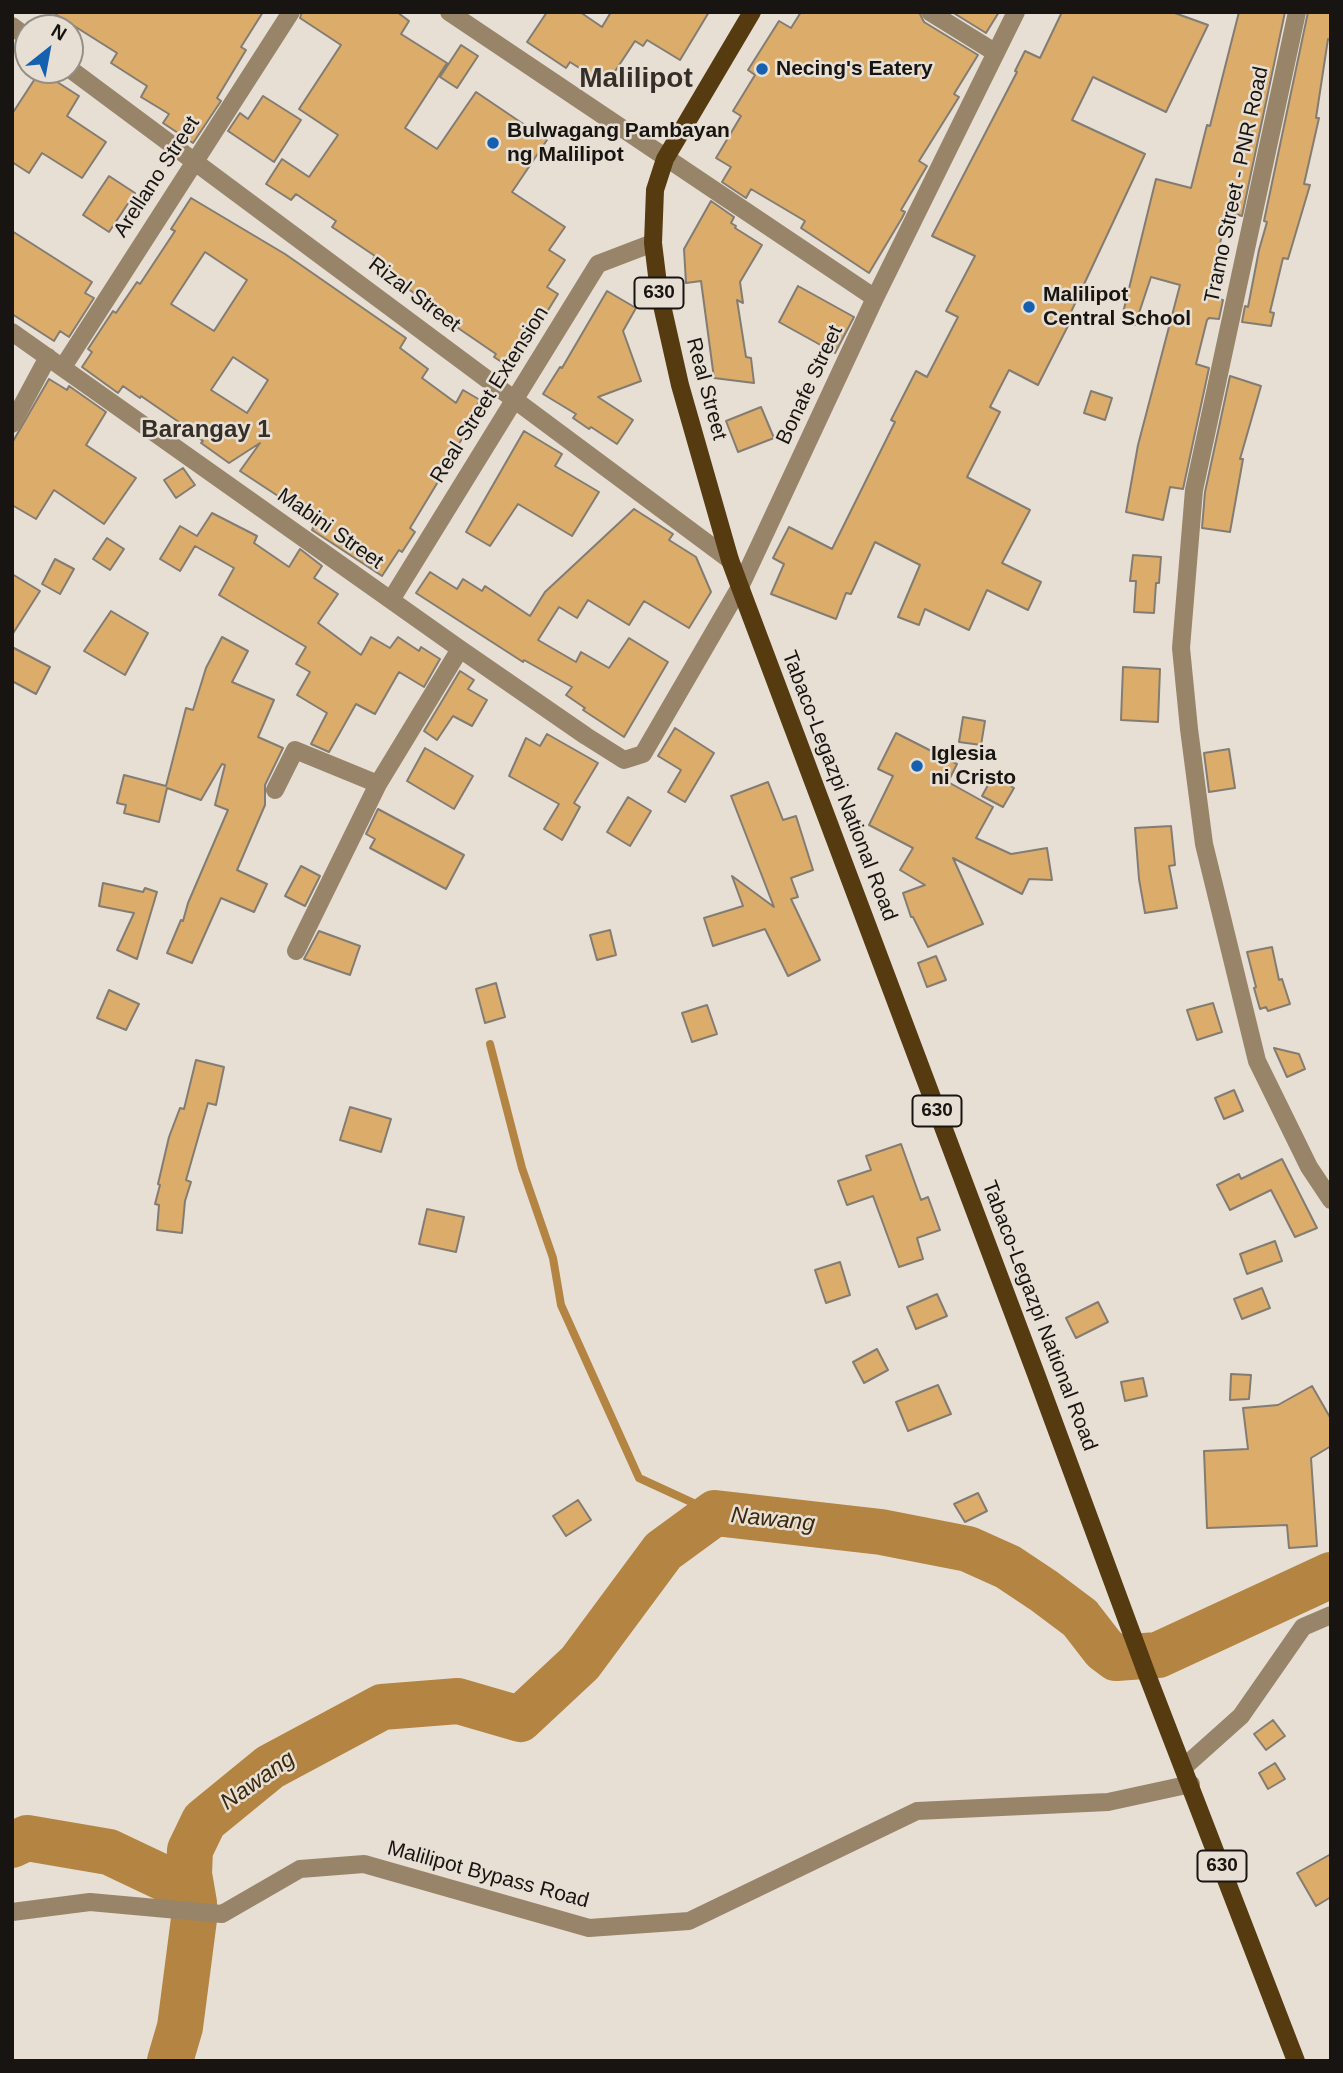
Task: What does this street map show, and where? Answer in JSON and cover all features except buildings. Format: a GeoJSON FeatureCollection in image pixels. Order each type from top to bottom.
{"type":"FeatureCollection","features":[{"type":"Feature","properties":{"kind":"main road","name":"Real Street"},"geometry":{"type":"LineString","coordinates":[[740,587],[680,385],[659,292],[653,243],[655,190],[664,159],[752,12]]}},
{"type":"Feature","properties":{"kind":"main road","name":"Tabaco-Legazpi National Road"},"geometry":{"type":"LineString","coordinates":[[740,587],[1146,1672],[1296,2061]]}},
{"type":"Feature","properties":{"kind":"street","name":"Arellano Street"},"geometry":{"type":"LineString","coordinates":[[12,424],[195,160],[291,12]]}},
{"type":"Feature","properties":{"kind":"street"},"geometry":{"type":"LineString","coordinates":[[449,12],[664,159],[875,298]]}},
{"type":"Feature","properties":{"kind":"street"},"geometry":{"type":"LineString","coordinates":[[930,12],[996,52]]}},
{"type":"Feature","properties":{"kind":"street","name":"Bonafe Street"},"geometry":{"type":"LineString","coordinates":[[624,760],[643,754],[740,587],[875,298],[1016,12]]}},
{"type":"Feature","properties":{"kind":"street","name":"Tramo Street - PNR Road"},"geometry":{"type":"LineString","coordinates":[[1297,12],[1194,490],[1181,648],[1204,844],[1257,1061],[1309,1167],[1331,1200]]}},
{"type":"Feature","properties":{"kind":"street","name":"Rizal Street"},"geometry":{"type":"LineString","coordinates":[[84,79],[515,397],[730,560]]}},
{"type":"Feature","properties":{"kind":"street","name":"Real Street Extension"},"geometry":{"type":"LineString","coordinates":[[391,600],[598,264],[653,243]]}},
{"type":"Feature","properties":{"kind":"street","name":"Mabini Street"},"geometry":{"type":"LineString","coordinates":[[12,332],[460,649],[624,760]]}},
{"type":"Feature","properties":{"kind":"street"},"geometry":{"type":"LineString","coordinates":[[296,951],[378,784],[460,649]]}},
{"type":"Feature","properties":{"kind":"street"},"geometry":{"type":"LineString","coordinates":[[275,790],[295,750],[378,784]]}},
{"type":"Feature","properties":{"kind":"street"},"geometry":{"type":"LineString","coordinates":[[1184,1767],[1241,1716],[1303,1627],[1331,1615]]}},
{"type":"Feature","properties":{"kind":"street","name":"Malilipot Bypass Road"},"geometry":{"type":"LineString","coordinates":[[12,1912],[90,1902],[222,1914],[300,1869],[364,1864],[589,1928],[689,1921],[917,1811],[1108,1802],[1191,1784]]}},
{"type":"Feature","properties":{"kind":"waterway"},"geometry":{"type":"LineString","coordinates":[[490,1044],[522,1168],[553,1258],[561,1305],[639,1478],[715,1513]]}},
{"type":"Feature","properties":{"kind":"waterway","name":"Nawang"},"geometry":{"type":"LineString","coordinates":[[194,1903],[189,1874],[190,1850],[204,1821],[270,1767],[382,1707],[458,1701],[520,1719],[580,1663],[663,1551],[715,1513],[881,1532],[968,1549],[1008,1567],[1044,1591],[1080,1618],[1104,1649],[1116,1658],[1158,1655],[1331,1575]]}},
{"type":"Feature","properties":{"kind":"waterway"},"geometry":{"type":"LineString","coordinates":[[12,1845],[27,1838],[109,1852],[166,1879],[189,1874]]}},
{"type":"Feature","properties":{"kind":"waterway","name":"Nawang"},"geometry":{"type":"LineString","coordinates":[[170,2061],[180,2027],[194,1919]]}},
{"type":"Feature","properties":{"kind":"place","name":"Necing's Eatery"},"geometry":{"type":"Point","coordinates":[762,69]}},
{"type":"Feature","properties":{"kind":"place","name":"Bulwagang Pambayan ng Malilipot"},"geometry":{"type":"Point","coordinates":[493,143]}},
{"type":"Feature","properties":{"kind":"place","name":"Malilipot Central School"},"geometry":{"type":"Point","coordinates":[1029,307]}},
{"type":"Feature","properties":{"kind":"place","name":"Iglesia ni Cristo"},"geometry":{"type":"Point","coordinates":[917,766]}},
{"type":"Feature","properties":{"kind":"district","name":"Malilipot"},"geometry":{"type":"Point","coordinates":[636,79]}},
{"type":"Feature","properties":{"kind":"district","name":"Barangay 1"},"geometry":{"type":"Point","coordinates":[206,430]}}]}
